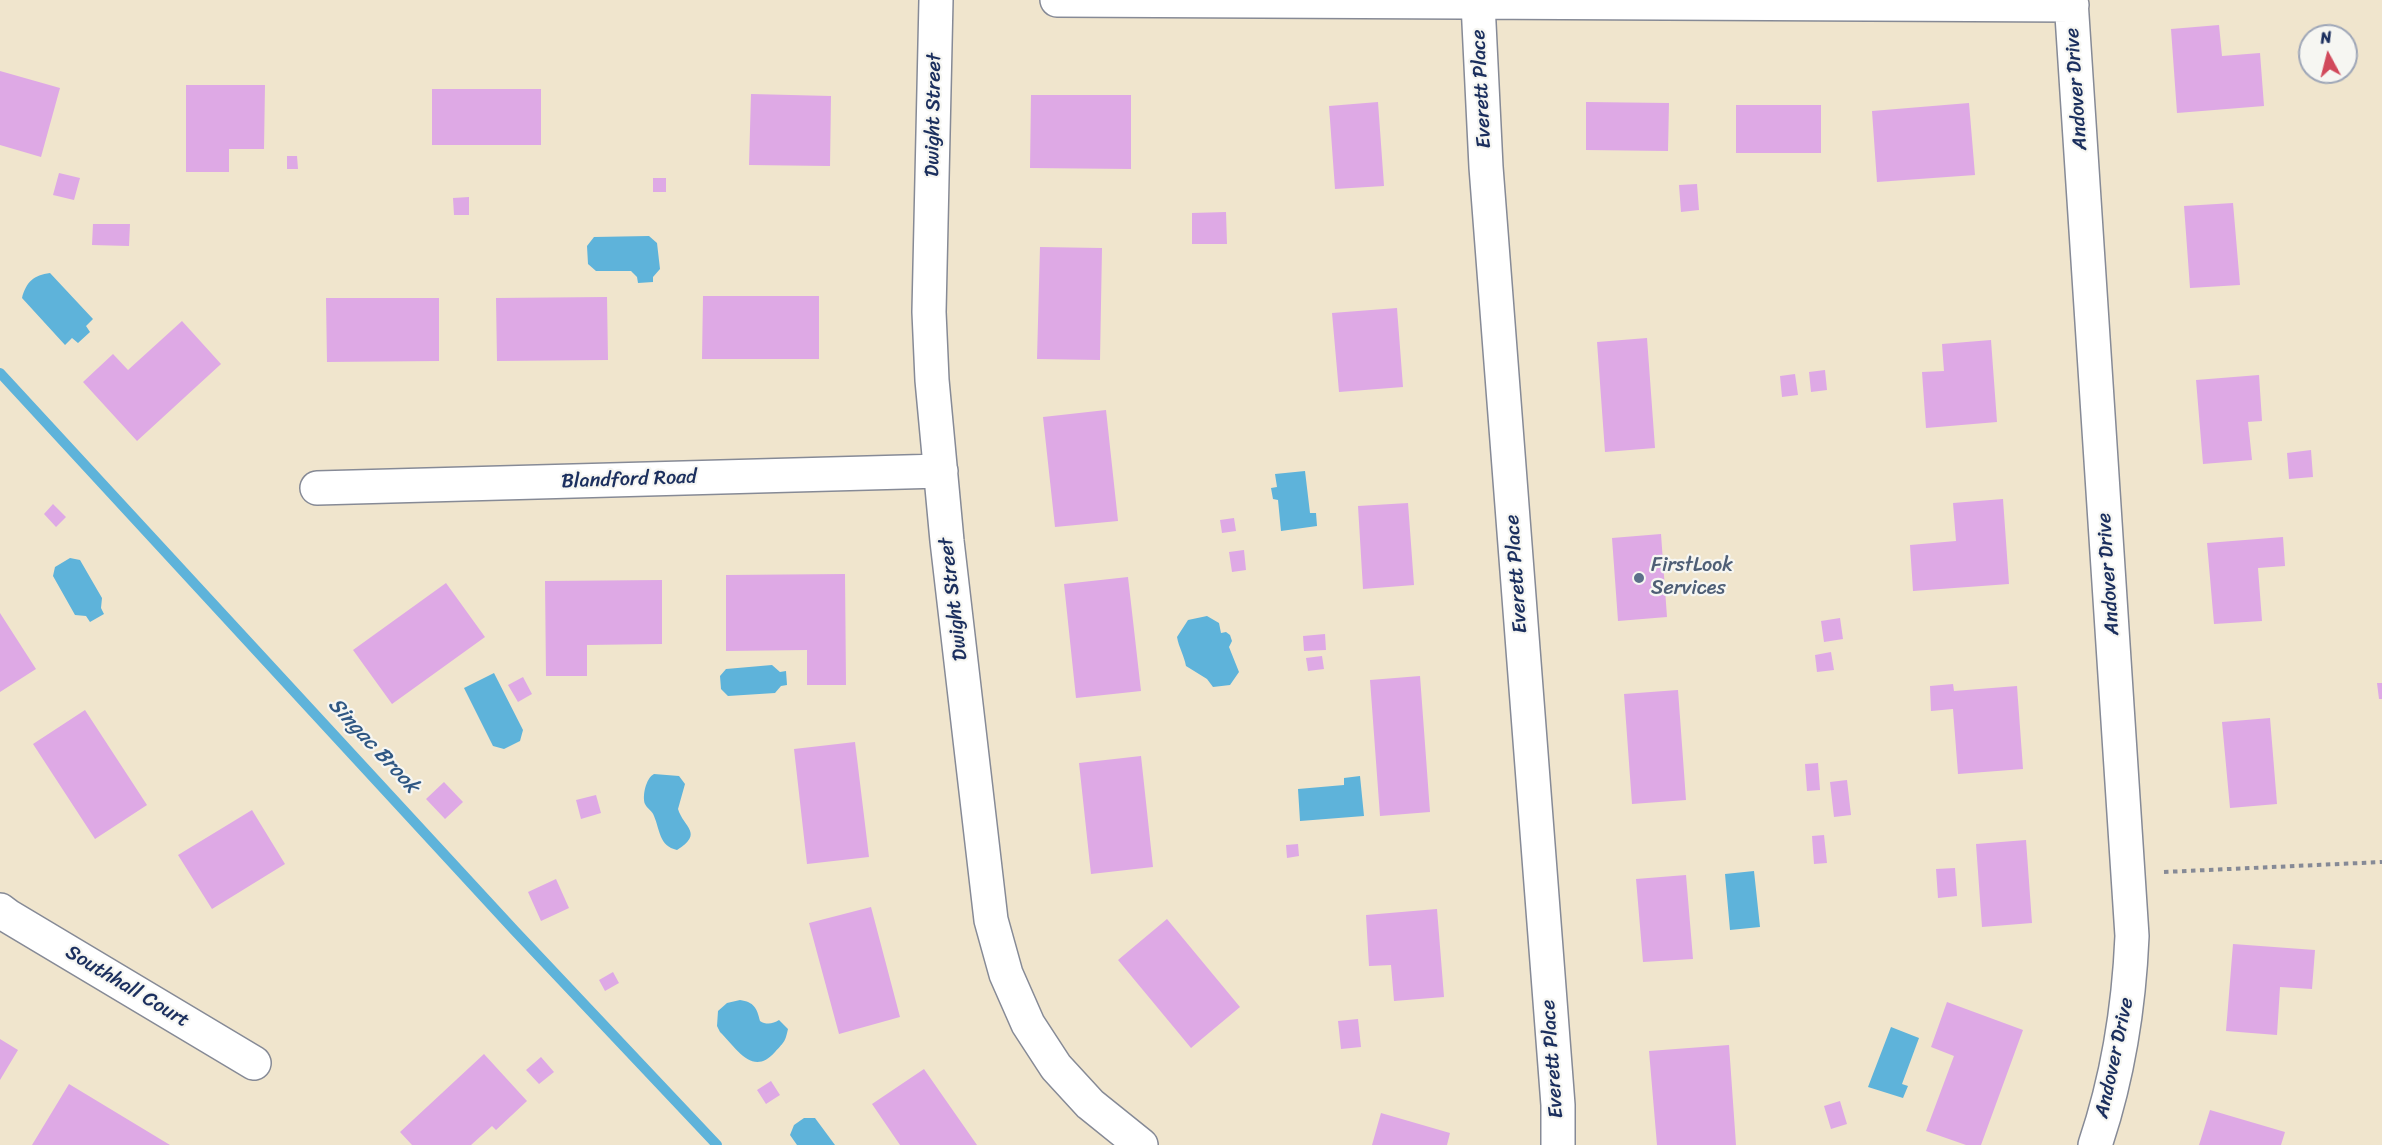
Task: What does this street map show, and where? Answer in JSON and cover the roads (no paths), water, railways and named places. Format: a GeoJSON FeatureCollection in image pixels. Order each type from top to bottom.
{"type":"FeatureCollection","features":[{"type":"Feature","properties":{"kind":"street","name":"Dwight Street"},"geometry":{"type":"LineString","coordinates":[[936,0],[929,312],[947,541],[991,920],[1006,974],[1028,1024],[1056,1067],[1090,1104],[1142,1145]]}},
{"type":"Feature","properties":{"kind":"street"},"geometry":{"type":"LineString","coordinates":[[1056,0],[2071,3]]}},
{"type":"Feature","properties":{"kind":"street","name":"Everett Place"},"geometry":{"type":"LineString","coordinates":[[1478,3],[1486,167],[1558,1105],[1558,1145]]}},
{"type":"Feature","properties":{"kind":"street","name":"Andover Drive"},"geometry":{"type":"LineString","coordinates":[[2071,3],[2132,936],[2130,990],[2114,1081],[2095,1145]]}},
{"type":"Feature","properties":{"kind":"street","name":"Blandford Road"},"geometry":{"type":"LineString","coordinates":[[316,488],[941,471]]}},
{"type":"Feature","properties":{"kind":"street","name":"Southhall Court"},"geometry":{"type":"LineString","coordinates":[[0,910],[254,1063]]}},
{"type":"Feature","properties":{"kind":"water"},"geometry":{"type":"Polygon","coordinates":[[[649,236],[657,243],[660,269],[653,277],[653,282],[638,283],[637,277],[631,271],[596,271],[588,264],[587,246],[594,237],[649,236]]]}},
{"type":"Feature","properties":{"kind":"water"},"geometry":{"type":"Polygon","coordinates":[[[50,273],[93,319],[86,326],[90,332],[78,343],[72,338],[65,345],[22,298],[32,280],[50,273]]]}},
{"type":"Feature","properties":{"kind":"water"},"geometry":{"type":"Polygon","coordinates":[[[1305,471],[1310,513],[1316,513],[1317,526],[1281,531],[1278,500],[1273,499],[1271,488],[1277,487],[1275,474],[1305,471]]]}},
{"type":"Feature","properties":{"kind":"water"},"geometry":{"type":"Polygon","coordinates":[[[70,558],[80,560],[102,598],[101,608],[104,614],[90,622],[86,616],[75,615],[53,576],[55,567],[70,558]]]}},
{"type":"Feature","properties":{"kind":"water"},"geometry":{"type":"Polygon","coordinates":[[[1207,616],[1219,623],[1221,633],[1226,632],[1232,641],[1229,647],[1239,672],[1230,685],[1213,687],[1207,679],[1186,666],[1177,637],[1188,620],[1207,616]]]}},
{"type":"Feature","properties":{"kind":"water"},"geometry":{"type":"Polygon","coordinates":[[[772,665],[780,672],[786,671],[787,685],[781,686],[775,693],[728,696],[721,689],[720,676],[726,669],[772,665]]]}},
{"type":"Feature","properties":{"kind":"water"},"geometry":{"type":"Polygon","coordinates":[[[494,673],[523,730],[520,741],[504,749],[493,746],[464,688],[494,673]]]}},
{"type":"Feature","properties":{"kind":"water"},"geometry":{"type":"Polygon","coordinates":[[[654,774],[679,776],[685,784],[678,809],[691,835],[677,850],[663,841],[653,814],[645,804],[645,788],[654,774]]]}},
{"type":"Feature","properties":{"kind":"water"},"geometry":{"type":"Polygon","coordinates":[[[1360,776],[1364,816],[1300,821],[1298,789],[1344,785],[1344,778],[1360,776]]]}},
{"type":"Feature","properties":{"kind":"water"},"geometry":{"type":"Polygon","coordinates":[[[1754,871],[1760,927],[1730,930],[1725,874],[1754,871]]]}},
{"type":"Feature","properties":{"kind":"water"},"geometry":{"type":"Polygon","coordinates":[[[740,1000],[754,1006],[760,1021],[770,1023],[779,1020],[788,1029],[783,1043],[767,1059],[760,1062],[746,1058],[720,1032],[717,1026],[718,1011],[727,1003],[740,1000]]]}},
{"type":"Feature","properties":{"kind":"water"},"geometry":{"type":"Polygon","coordinates":[[[1891,1027],[1919,1038],[1902,1084],[1908,1086],[1903,1098],[1868,1087],[1891,1027]]]}},
{"type":"Feature","properties":{"kind":"water"},"geometry":{"type":"Polygon","coordinates":[[[804,1118],[815,1118],[835,1145],[797,1145],[790,1135],[794,1125],[804,1118]]]}},
{"type":"Feature","properties":{"kind":"waterway","name":"Singac Brook"},"geometry":{"type":"LineString","coordinates":[[0,373],[515,931],[717,1145]]}},
{"type":"Feature","properties":{"kind":"place","name":"FirstLook Services"},"geometry":{"type":"Point","coordinates":[1639,578]}}]}
